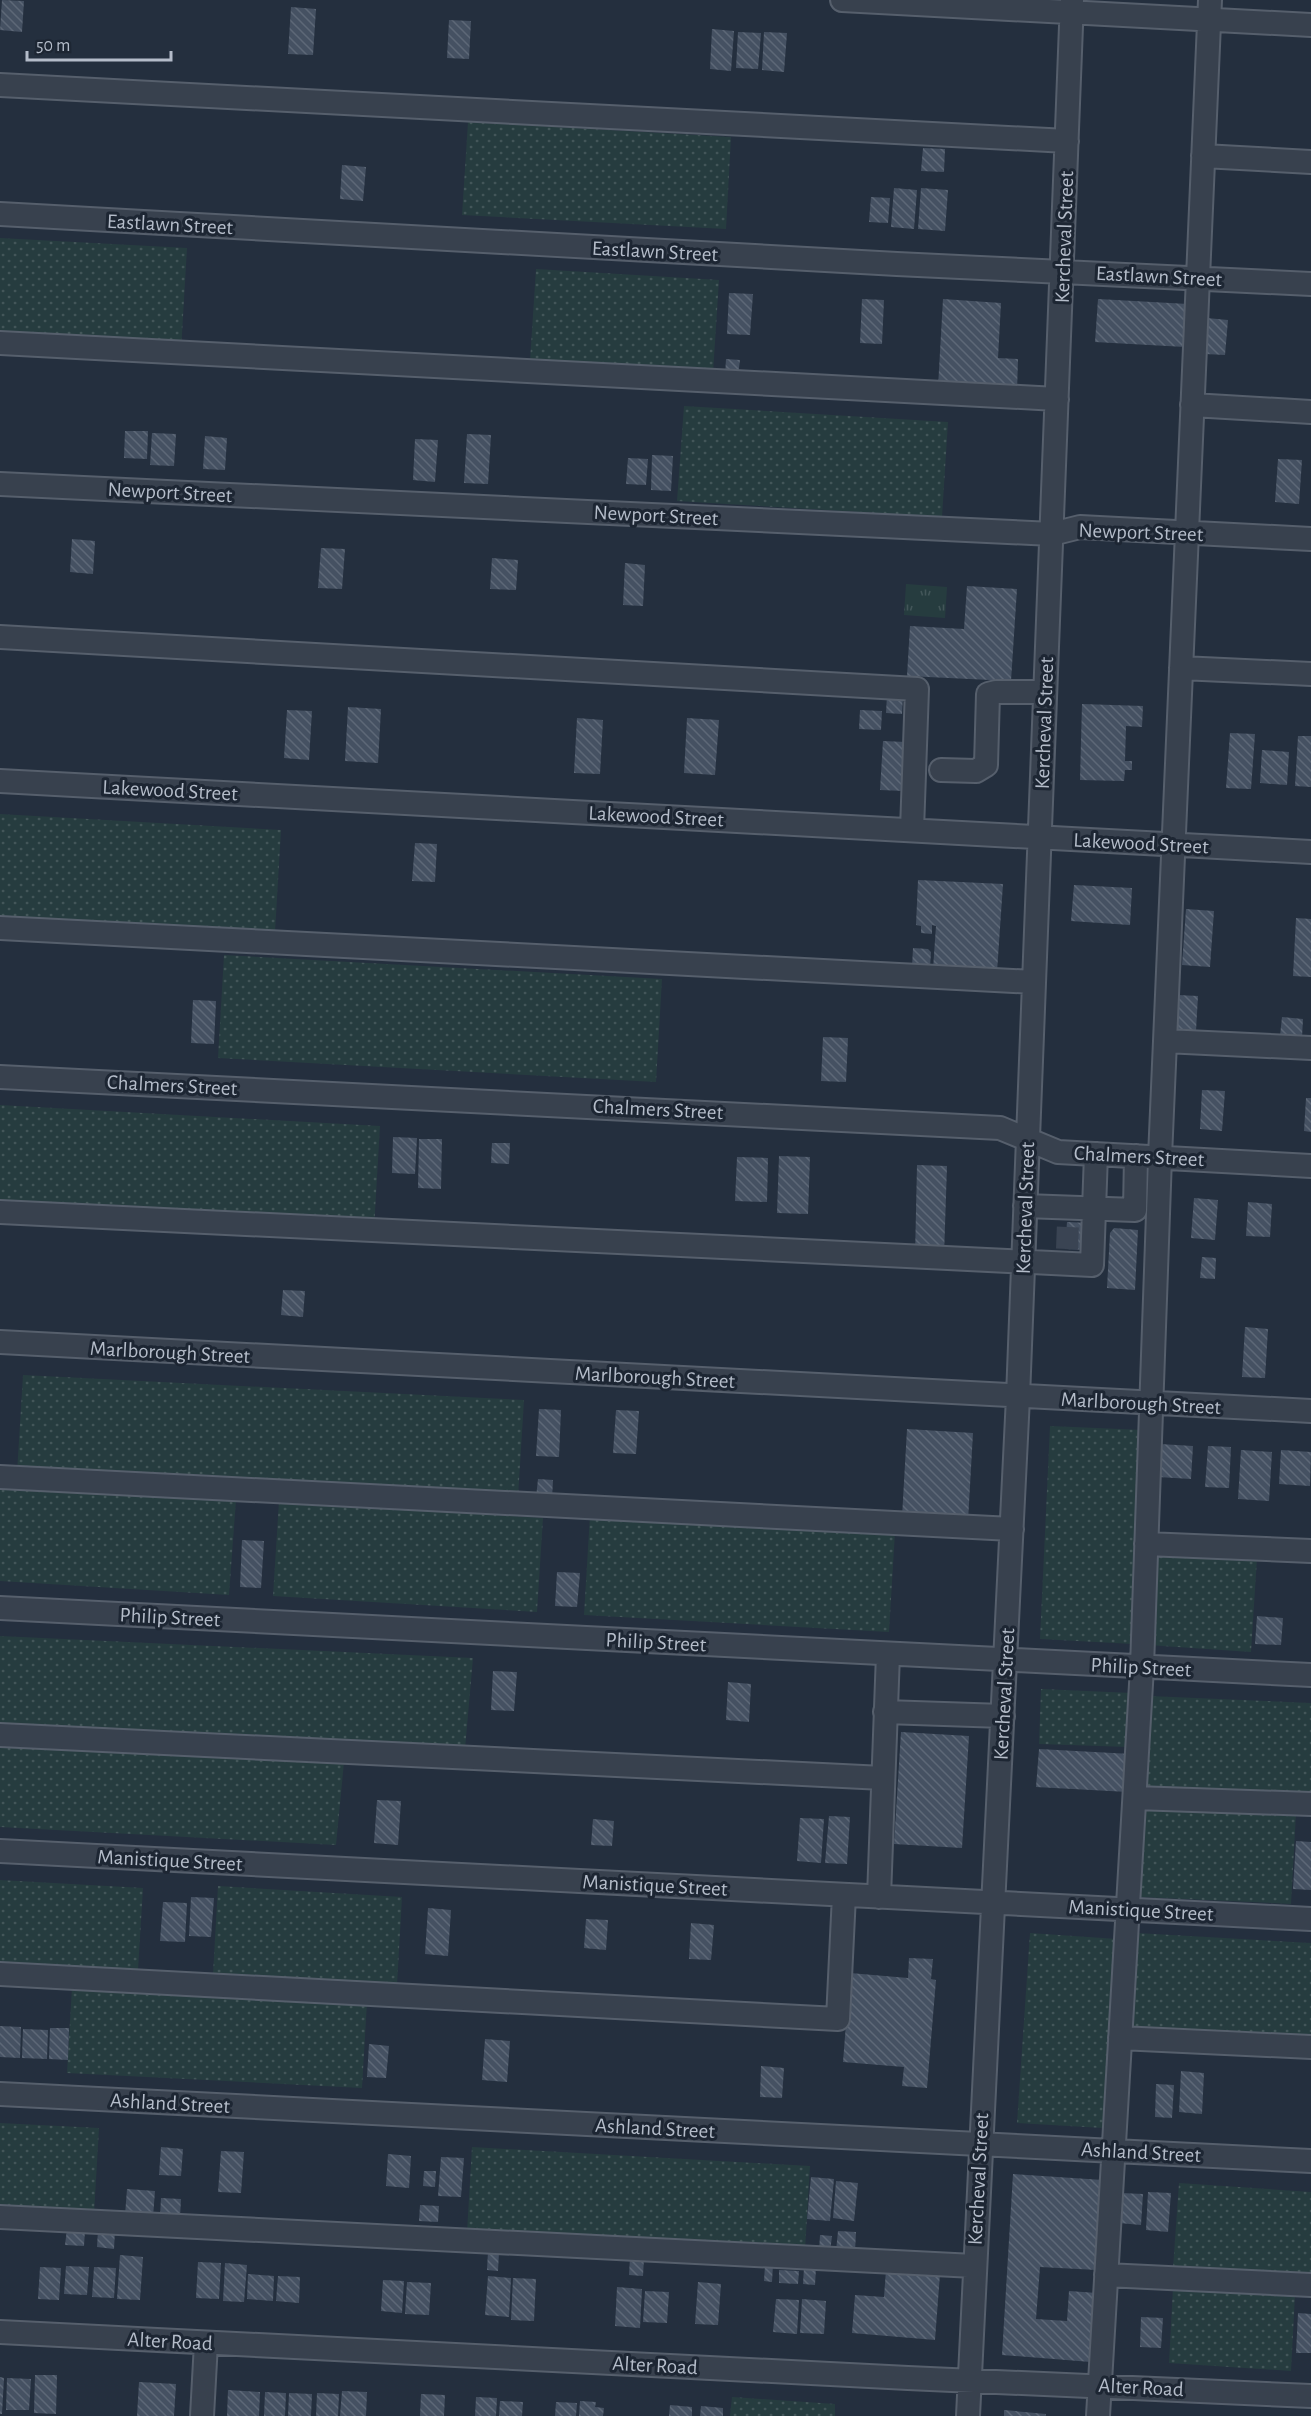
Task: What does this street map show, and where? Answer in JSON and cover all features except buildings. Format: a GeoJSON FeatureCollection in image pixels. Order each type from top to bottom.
{"type":"FeatureCollection","features":[{"type":"Feature","properties":{"kind":"street"},"geometry":{"type":"LineString","coordinates":[[842,0],[1209,10],[1311,25]]}},
{"type":"Feature","properties":{"kind":"street","name":"Kercheval Street"},"geometry":{"type":"LineString","coordinates":[[968,2416],[1018,1397],[1072,6]]}},
{"type":"Feature","properties":{"kind":"street"},"geometry":{"type":"LineString","coordinates":[[1098,2416],[1142,1667],[1160,1157],[1209,10]]}},
{"type":"Feature","properties":{"kind":"street"},"geometry":{"type":"LineString","coordinates":[[0,86],[1067,141]]}},
{"type":"Feature","properties":{"kind":"street"},"geometry":{"type":"LineString","coordinates":[[1203,156],[1311,162]]}},
{"type":"Feature","properties":{"kind":"street","name":"Eastlawn Street"},"geometry":{"type":"LineString","coordinates":[[0,214],[897,264],[1311,284]]}},
{"type":"Feature","properties":{"kind":"street"},"geometry":{"type":"LineString","coordinates":[[0,343],[1057,399]]}},
{"type":"Feature","properties":{"kind":"street"},"geometry":{"type":"LineString","coordinates":[[1192,405],[1311,412]]}},
{"type":"Feature","properties":{"kind":"street","name":"Newport Street"},"geometry":{"type":"LineString","coordinates":[[0,484],[1052,534],[1080,527],[1311,539]]}},
{"type":"Feature","properties":{"kind":"street"},"geometry":{"type":"LineString","coordinates":[[0,637],[916,689],[912,830]]}},
{"type":"Feature","properties":{"kind":"street"},"geometry":{"type":"LineString","coordinates":[[1181,668],[1311,674]]}},
{"type":"Feature","properties":{"kind":"street"},"geometry":{"type":"LineString","coordinates":[[941,770],[976,771],[986,765],[988,694],[1046,692]]}},
{"type":"Feature","properties":{"kind":"street","name":"Lakewood Street"},"geometry":{"type":"LineString","coordinates":[[0,781],[1311,852]]}},
{"type":"Feature","properties":{"kind":"street"},"geometry":{"type":"LineString","coordinates":[[0,928],[1034,982]]}},
{"type":"Feature","properties":{"kind":"street"},"geometry":{"type":"LineString","coordinates":[[1165,1041],[1311,1048]]}},
{"type":"Feature","properties":{"kind":"street","name":"Chalmers Street"},"geometry":{"type":"LineString","coordinates":[[0,1077],[1000,1128],[1058,1152],[1311,1166]]}},
{"type":"Feature","properties":{"kind":"street"},"geometry":{"type":"LineString","coordinates":[[0,1212],[1023,1262],[1067,1257],[1092,1265],[1096,1154]]}},
{"type":"Feature","properties":{"kind":"street"},"geometry":{"type":"LineString","coordinates":[[1025,1206],[1069,1215],[1094,1209],[1135,1210],[1136,1156]]}},
{"type":"Feature","properties":{"kind":"street","name":"Marlborough Street"},"geometry":{"type":"LineString","coordinates":[[0,1342],[1311,1411]]}},
{"type":"Feature","properties":{"kind":"street"},"geometry":{"type":"LineString","coordinates":[[0,1477],[1012,1529]]}},
{"type":"Feature","properties":{"kind":"street"},"geometry":{"type":"LineString","coordinates":[[1146,1544],[1311,1551]]}},
{"type":"Feature","properties":{"kind":"street","name":"Philip Street"},"geometry":{"type":"LineString","coordinates":[[0,1608],[1311,1675]]}},
{"type":"Feature","properties":{"kind":"street"},"geometry":{"type":"LineString","coordinates":[[879,1897],[888,1654]]}},
{"type":"Feature","properties":{"kind":"street"},"geometry":{"type":"LineString","coordinates":[[885,1712],[1003,1716]]}},
{"type":"Feature","properties":{"kind":"street"},"geometry":{"type":"LineString","coordinates":[[0,1735],[883,1778]]}},
{"type":"Feature","properties":{"kind":"street"},"geometry":{"type":"LineString","coordinates":[[1135,1798],[1311,1804]]}},
{"type":"Feature","properties":{"kind":"street","name":"Manistique Street"},"geometry":{"type":"LineString","coordinates":[[0,1851],[1311,1918]]}},
{"type":"Feature","properties":{"kind":"street"},"geometry":{"type":"LineString","coordinates":[[0,1974],[838,2019],[844,1895]]}},
{"type":"Feature","properties":{"kind":"street"},"geometry":{"type":"LineString","coordinates":[[1120,2038],[1311,2047]]}},
{"type":"Feature","properties":{"kind":"street","name":"Ashland Street"},"geometry":{"type":"LineString","coordinates":[[0,2094],[1311,2161]]}},
{"type":"Feature","properties":{"kind":"street"},"geometry":{"type":"LineString","coordinates":[[0,2217],[974,2266]]}},
{"type":"Feature","properties":{"kind":"street"},"geometry":{"type":"LineString","coordinates":[[1106,2275],[1311,2285]]}},
{"type":"Feature","properties":{"kind":"street","name":"Alter Road"},"geometry":{"type":"LineString","coordinates":[[0,2332],[1311,2396]]}},
{"type":"Feature","properties":{"kind":"street"},"geometry":{"type":"LineString","coordinates":[[202,2416],[206,2343]]}},
{"type":"Feature","properties":{"kind":"green space"},"geometry":{"type":"Polygon","coordinates":[[[468,122],[731,137],[726,229],[462,215],[468,122]]]}},
{"type":"Feature","properties":{"kind":"green space"},"geometry":{"type":"Polygon","coordinates":[[[0,238],[187,248],[181,351],[0,342],[0,238]]]}},
{"type":"Feature","properties":{"kind":"green space"},"geometry":{"type":"Polygon","coordinates":[[[536,269],[719,280],[713,373],[530,361],[536,269]]]}},
{"type":"Feature","properties":{"kind":"green space"},"geometry":{"type":"Polygon","coordinates":[[[684,406],[948,422],[942,517],[677,501],[684,406]]]}},
{"type":"Feature","properties":{"kind":"green space"},"geometry":{"type":"Polygon","coordinates":[[[906,584],[947,587],[945,618],[904,615],[906,584]]]}},
{"type":"Feature","properties":{"kind":"green space"},"geometry":{"type":"Polygon","coordinates":[[[0,814],[281,830],[275,932],[0,918],[0,814]]]}},
{"type":"Feature","properties":{"kind":"green space"},"geometry":{"type":"Polygon","coordinates":[[[224,955],[662,979],[656,1082],[218,1058],[224,955]]]}},
{"type":"Feature","properties":{"kind":"green space"},"geometry":{"type":"Polygon","coordinates":[[[0,1105],[380,1126],[374,1229],[0,1209],[0,1105]]]}},
{"type":"Feature","properties":{"kind":"green space"},"geometry":{"type":"Polygon","coordinates":[[[23,1375],[524,1400],[518,1497],[17,1473],[23,1375]]]}},
{"type":"Feature","properties":{"kind":"green space"},"geometry":{"type":"Polygon","coordinates":[[[1050,1426],[1143,1430],[1133,1644],[1040,1639],[1050,1426]]]}},
{"type":"Feature","properties":{"kind":"green space"},"geometry":{"type":"Polygon","coordinates":[[[0,1486],[236,1500],[229,1595],[0,1581],[0,1486]]]}},
{"type":"Feature","properties":{"kind":"green space"},"geometry":{"type":"Polygon","coordinates":[[[279,1501],[543,1518],[537,1612],[273,1596],[279,1501]]]}},
{"type":"Feature","properties":{"kind":"green space"},"geometry":{"type":"Polygon","coordinates":[[[590,1515],[895,1532],[889,1632],[584,1615],[590,1515]]]}},
{"type":"Feature","properties":{"kind":"green space"},"geometry":{"type":"Polygon","coordinates":[[[1154,1552],[1257,1558],[1251,1652],[1148,1645],[1154,1552]]]}},
{"type":"Feature","properties":{"kind":"green space"},"geometry":{"type":"Polygon","coordinates":[[[0,1636],[473,1658],[465,1749],[0,1728],[0,1636]]]}},
{"type":"Feature","properties":{"kind":"green space"},"geometry":{"type":"Polygon","coordinates":[[[1041,1689],[1132,1693],[1129,1747],[1039,1744],[1041,1689]]]}},
{"type":"Feature","properties":{"kind":"green space"},"geometry":{"type":"Polygon","coordinates":[[[1149,1696],[1311,1703],[1311,1796],[1145,1789],[1149,1696]]]}},
{"type":"Feature","properties":{"kind":"green space"},"geometry":{"type":"Polygon","coordinates":[[[0,1743],[344,1762],[336,1845],[0,1827],[0,1743]]]}},
{"type":"Feature","properties":{"kind":"green space"},"geometry":{"type":"Polygon","coordinates":[[[1145,1806],[1296,1813],[1291,1904],[1140,1897],[1145,1806]]]}},
{"type":"Feature","properties":{"kind":"green space"},"geometry":{"type":"Polygon","coordinates":[[[0,1880],[143,1888],[138,1970],[0,1962],[0,1880]]]}},
{"type":"Feature","properties":{"kind":"green space"},"geometry":{"type":"Polygon","coordinates":[[[218,1886],[402,1897],[397,1985],[213,1974],[218,1886]]]}},
{"type":"Feature","properties":{"kind":"green space"},"geometry":{"type":"Polygon","coordinates":[[[1030,1933],[1117,1939],[1103,2128],[1017,2123],[1030,1933]]]}},
{"type":"Feature","properties":{"kind":"green space"},"geometry":{"type":"Polygon","coordinates":[[[1137,1933],[1311,1943],[1311,2037],[1129,2029],[1137,1933]]]}},
{"type":"Feature","properties":{"kind":"green space"},"geometry":{"type":"Polygon","coordinates":[[[72,1987],[367,2002],[362,2088],[67,2073],[72,1987]]]}},
{"type":"Feature","properties":{"kind":"green space"},"geometry":{"type":"Polygon","coordinates":[[[0,2123],[99,2128],[94,2214],[0,2209],[0,2123]]]}},
{"type":"Feature","properties":{"kind":"green space"},"geometry":{"type":"Polygon","coordinates":[[[472,2147],[810,2166],[805,2250],[467,2232],[472,2147]]]}},
{"type":"Feature","properties":{"kind":"green space"},"geometry":{"type":"Polygon","coordinates":[[[1179,2183],[1311,2192],[1311,2278],[1173,2268],[1179,2183]]]}},
{"type":"Feature","properties":{"kind":"green space"},"geometry":{"type":"Polygon","coordinates":[[[1173,2287],[1295,2295],[1291,2371],[1169,2363],[1173,2287]]]}},
{"type":"Feature","properties":{"kind":"green space"},"geometry":{"type":"Polygon","coordinates":[[[732,2397],[835,2404],[835,2416],[730,2416],[732,2397]]]}},
{"type":"Feature","properties":{"kind":"tunnel"},"geometry":{"type":"LineString","coordinates":[[1067,1249],[1068,1222]]}}]}
